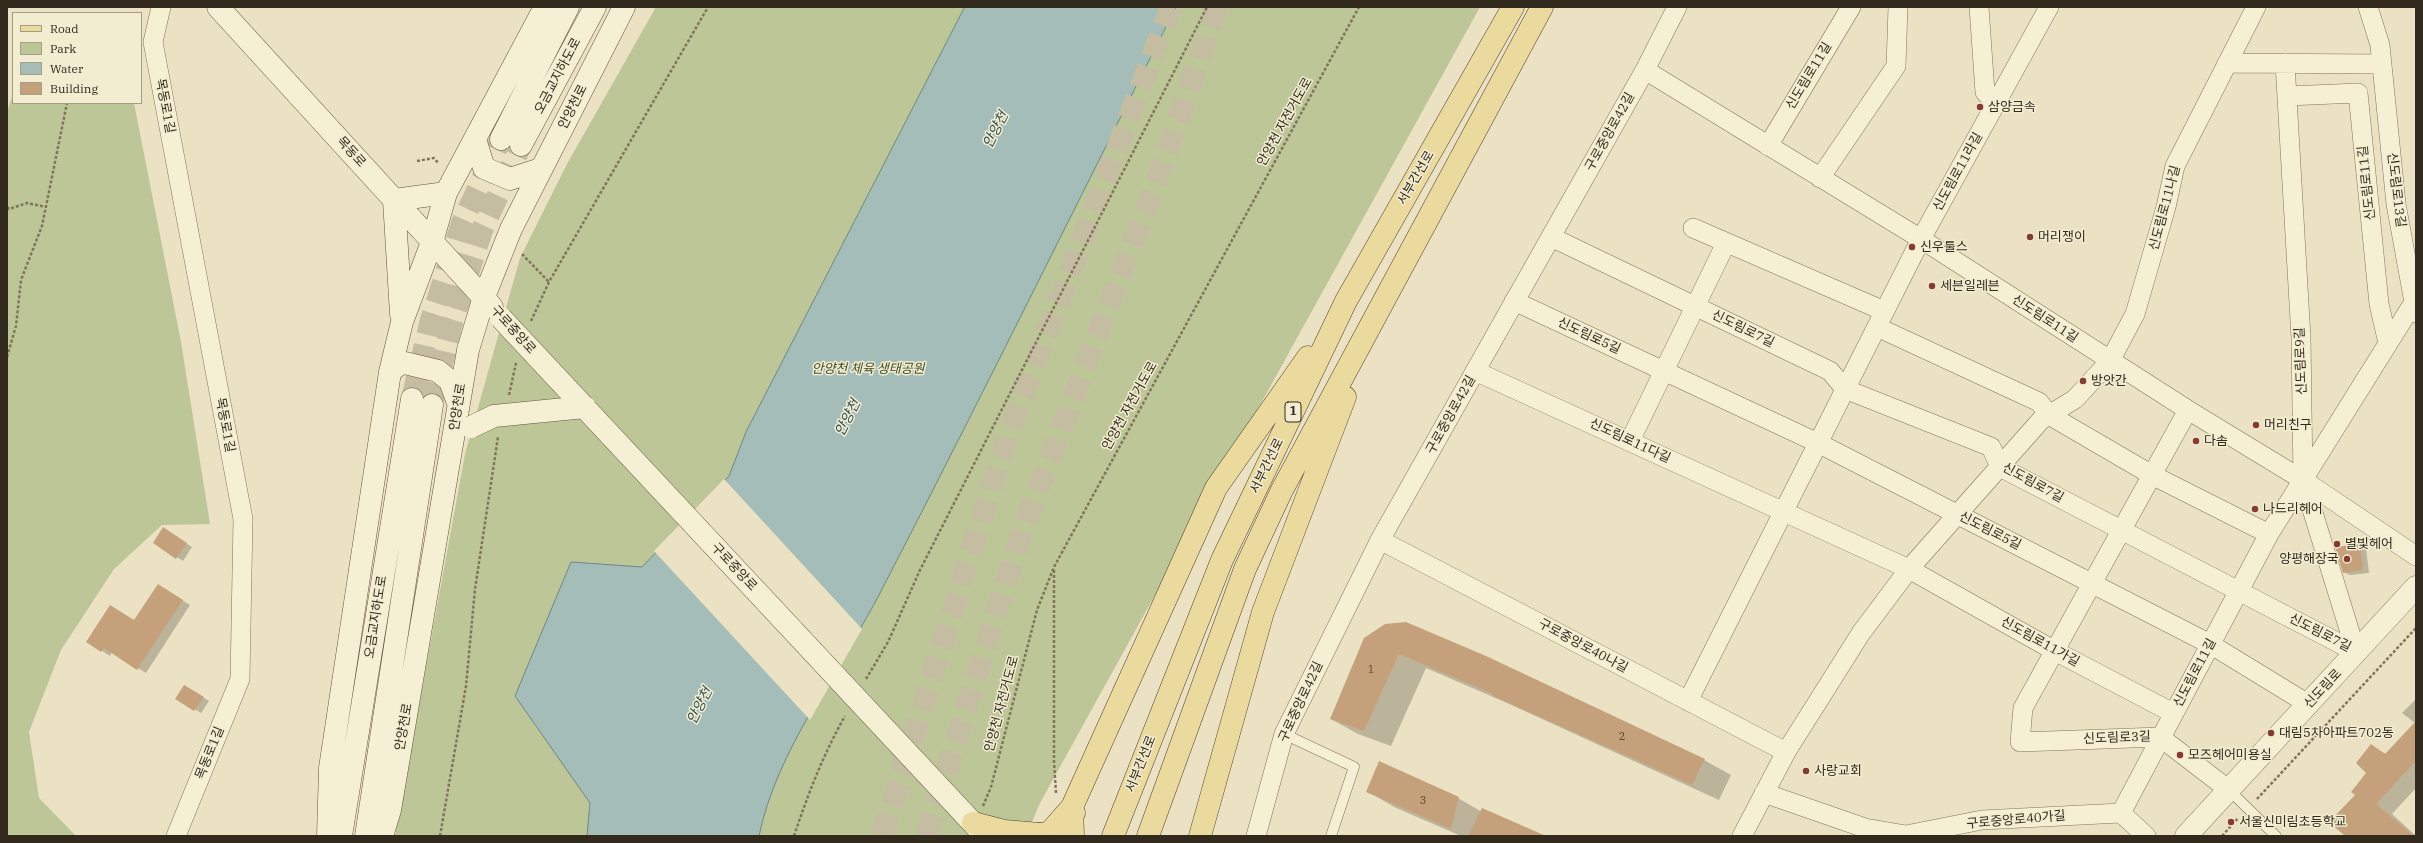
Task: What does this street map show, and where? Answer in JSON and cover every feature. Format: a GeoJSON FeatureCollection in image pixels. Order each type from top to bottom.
{"type":"FeatureCollection","features":[{"type":"Feature","properties":{"kind":"main road","name":"목동로"},"geometry":{"type":"LineString","coordinates":[[218,7],[484,297]]}},
{"type":"Feature","properties":{"kind":"main road"},"geometry":{"type":"LineString","coordinates":[[328,836],[330,768],[390,372],[402,322],[432,242],[446,193],[545,7]]}},
{"type":"Feature","properties":{"kind":"main road","name":"오금교지하도로"},"geometry":{"type":"LineString","coordinates":[[568,7],[511,142],[595,7]]}},
{"type":"Feature","properties":{"kind":"main road","name":"안양천로"},"geometry":{"type":"LineString","coordinates":[[382,836],[390,810],[468,350],[484,297],[511,228],[624,7]]}},
{"type":"Feature","properties":{"kind":"main road","name":"서부간선로"},"geometry":{"type":"LineString","coordinates":[[1113,836],[1222,560],[1346,301],[1513,7]]}},
{"type":"Feature","properties":{"kind":"main road","name":"서부간선로"},"geometry":{"type":"LineString","coordinates":[[1148,836],[1245,569],[1282,490],[1542,7]]}},
{"type":"Feature","properties":{"kind":"main road"},"geometry":{"type":"LineString","coordinates":[[475,139],[484,168],[510,179],[541,169]]}},
{"type":"Feature","properties":{"kind":"main road"},"geometry":{"type":"LineString","coordinates":[[402,322],[394,200],[446,193]]}},
{"type":"Feature","properties":{"kind":"main road","name":"구로중앙로"},"geometry":{"type":"LineString","coordinates":[[484,297],[501,318],[585,407],[980,822]]}},
{"type":"Feature","properties":{"kind":"main road"},"geometry":{"type":"LineString","coordinates":[[980,822],[1004,831],[1040,834],[1049,833],[1216,488],[1346,301]]}},
{"type":"Feature","properties":{"kind":"main road"},"geometry":{"type":"LineString","coordinates":[[1200,836],[1262,612],[1379,310]]}},
{"type":"Feature","properties":{"kind":"main road"},"geometry":{"type":"LineString","coordinates":[[390,372],[398,365],[405,363],[438,371],[450,381],[458,403]]}},
{"type":"Feature","properties":{"kind":"main road","name":"오금교지하도로"},"geometry":{"type":"LineString","coordinates":[[341,836],[422,402],[366,836]]}},
{"type":"Feature","properties":{"kind":"main road"},"geometry":{"type":"LineString","coordinates":[[453,441],[471,427],[494,416],[585,407]]}},
{"type":"Feature","properties":{"kind":"main road","name":"신도림로"},"geometry":{"type":"LineString","coordinates":[[2186,836],[2416,587]]}},
{"type":"Feature","properties":{"kind":"main road"},"geometry":{"type":"LineString","coordinates":[[1064,802],[1073,836]]}},
{"type":"Feature","properties":{"kind":"main road"},"geometry":{"type":"LineString","coordinates":[[1064,802],[1086,836]]}},
{"type":"Feature","properties":{"kind":"street","name":"목동로1길"},"geometry":{"type":"LineString","coordinates":[[161,7],[153,42],[243,519],[240,679],[176,836]]}},
{"type":"Feature","properties":{"kind":"street","name":"구로중앙로42길"},"geometry":{"type":"LineString","coordinates":[[1256,836],[1284,734],[1380,540],[1551,237],[1644,70],[1677,7]]}},
{"type":"Feature","properties":{"kind":"street","name":"신도림로11길"},"geometry":{"type":"LineString","coordinates":[[1768,146],[1851,7]]}},
{"type":"Feature","properties":{"kind":"street"},"geometry":{"type":"LineString","coordinates":[[1820,178],[1896,66],[1898,7]]}},
{"type":"Feature","properties":{"kind":"street"},"geometry":{"type":"LineString","coordinates":[[1979,7],[1985,92],[1995,104]]}},
{"type":"Feature","properties":{"kind":"street","name":"신도림로11라길"},"geometry":{"type":"LineString","coordinates":[[1921,239],[2049,7]]}},
{"type":"Feature","properties":{"kind":"street","name":"신도림로13길"},"geometry":{"type":"LineString","coordinates":[[2368,7],[2380,45],[2396,204],[2415,308]]}},
{"type":"Feature","properties":{"kind":"street","name":"신도림로11나길"},"geometry":{"type":"LineString","coordinates":[[2110,361],[2135,314],[2166,207],[2175,166],[2252,10]]}},
{"type":"Feature","properties":{"kind":"street"},"geometry":{"type":"LineString","coordinates":[[2227,63],[2382,64]]}},
{"type":"Feature","properties":{"kind":"street","name":"신도림로9길"},"geometry":{"type":"LineString","coordinates":[[2285,63],[2301,338],[2303,480],[2356,652]]}},
{"type":"Feature","properties":{"kind":"street","name":"신도림로11길"},"geometry":{"type":"LineString","coordinates":[[1644,70],[1921,239],[2110,361],[2303,480],[2416,556]]}},
{"type":"Feature","properties":{"kind":"street","name":"신도림로11길"},"geometry":{"type":"LineString","coordinates":[[2287,96],[2358,93],[2379,304],[2388,343]]}},
{"type":"Feature","properties":{"kind":"street"},"geometry":{"type":"LineString","coordinates":[[1693,228],[1726,242],[1881,319],[2039,402],[2049,415],[2152,475],[2269,534]]}},
{"type":"Feature","properties":{"kind":"street","name":"신도림로7길"},"geometry":{"type":"LineString","coordinates":[[1551,237],[1830,371],[1845,389],[1991,447],[2000,466],[2356,652]]}},
{"type":"Feature","properties":{"kind":"street"},"geometry":{"type":"LineString","coordinates":[[1688,701],[1921,239]]}},
{"type":"Feature","properties":{"kind":"street","name":"신도림로7길"},"geometry":{"type":"LineString","coordinates":[[1696,306],[1726,242]]}},
{"type":"Feature","properties":{"kind":"street","name":"신도림로5길"},"geometry":{"type":"LineString","coordinates":[[1514,301],[1818,443],[2210,644],[2308,704]]}},
{"type":"Feature","properties":{"kind":"street"},"geometry":{"type":"LineString","coordinates":[[1630,441],[1696,306]]}},
{"type":"Feature","properties":{"kind":"street","name":"신도림로11길"},"geometry":{"type":"LineString","coordinates":[[2121,813],[2269,534],[2388,343],[2415,308]]}},
{"type":"Feature","properties":{"kind":"street"},"geometry":{"type":"LineString","coordinates":[[1742,836],[1786,752],[1861,633],[1909,568],[2041,420],[2075,399],[2110,361]]}},
{"type":"Feature","properties":{"kind":"street","name":"신도림로11다길"},"geometry":{"type":"LineString","coordinates":[[1476,371],[1909,568]]}},
{"type":"Feature","properties":{"kind":"street"},"geometry":{"type":"LineString","coordinates":[[2055,651],[2188,410]]}},
{"type":"Feature","properties":{"kind":"street","name":"구로중앙로40나길"},"geometry":{"type":"LineString","coordinates":[[1380,540],[1786,752]]}},
{"type":"Feature","properties":{"kind":"street","name":"신도림로11가길"},"geometry":{"type":"LineString","coordinates":[[1909,568],[2055,651],[2173,713]]}},
{"type":"Feature","properties":{"kind":"street","name":"신도림로3길"},"geometry":{"type":"LineString","coordinates":[[2055,651],[2023,708],[2020,742],[2160,737],[2229,790]]}},
{"type":"Feature","properties":{"kind":"street","name":"구로중앙로40가길"},"geometry":{"type":"LineString","coordinates":[[1764,793],[1865,828],[1906,835],[1982,820],[2121,813]]}},
{"type":"Feature","properties":{"kind":"street"},"geometry":{"type":"LineString","coordinates":[[2121,813],[2146,836]]}},
{"type":"Feature","properties":{"kind":"lane"},"geometry":{"type":"LineString","coordinates":[[1284,734],[1354,767],[1330,836]]}},
{"type":"Feature","properties":{"kind":"lane"},"geometry":{"type":"LineString","coordinates":[[2229,790],[2276,836]]}},
{"type":"Feature","properties":{"kind":"path"},"geometry":{"type":"LineString","coordinates":[[888,642],[920,570],[1207,7]]}},
{"type":"Feature","properties":{"kind":"path","name":"안양천 자전거도로"},"geometry":{"type":"LineString","coordinates":[[980,822],[991,787],[1037,610],[1054,568],[1359,7]]}},
{"type":"Feature","properties":{"kind":"path"},"geometry":{"type":"LineString","coordinates":[[7,357],[16,326],[21,280],[42,226],[67,104]]}},
{"type":"Feature","properties":{"kind":"path"},"geometry":{"type":"LineString","coordinates":[[417,161],[434,158],[443,169]]}},
{"type":"Feature","properties":{"kind":"path"},"geometry":{"type":"LineString","coordinates":[[7,207],[9,210],[27,203],[46,207]]}},
{"type":"Feature","properties":{"kind":"path"},"geometry":{"type":"LineString","coordinates":[[517,248],[549,282]]}},
{"type":"Feature","properties":{"kind":"path"},"geometry":{"type":"LineString","coordinates":[[1054,568],[1054,762],[1064,802]]}},
{"type":"Feature","properties":{"kind":"path"},"geometry":{"type":"LineString","coordinates":[[2222,836],[2416,628]]}},
{"type":"Feature","properties":{"kind":"path"},"geometry":{"type":"LineString","coordinates":[[794,836],[812,782],[827,748]]}},
{"type":"Feature","properties":{"kind":"green space","name":"안양천 체육 생태공원"},"geometry":{"type":"Polygon","coordinates":[[[656,7],[1480,7],[1040,803],[1026,836],[395,836],[465,454],[520,258],[567,164],[656,7]]]}},
{"type":"Feature","properties":{"kind":"green space"},"geometry":{"type":"Polygon","coordinates":[[[12,97],[12,104],[134,104],[181,342],[210,524],[162,525],[114,569],[61,650],[29,732],[39,798],[76,836],[7,836],[7,112],[12,97]]]}},
{"type":"Feature","properties":{"kind":"water","name":"안양천"},"geometry":{"type":"Polygon","coordinates":[[[965,7],[1176,7],[917,522],[863,624],[810,712],[794,743],[779,774],[767,805],[759,836],[587,836],[590,803],[515,696],[571,562],[642,567],[729,476],[746,432],[965,7]]]}},
{"type":"Feature","properties":{"kind":"pier"},"geometry":{"type":"Polygon","coordinates":[[[724,479],[862,629],[810,720],[654,551],[724,479]]]}},
{"type":"Feature","properties":{"kind":"building"},"geometry":{"type":"Polygon","coordinates":[[[163,527],[187,543],[176,559],[153,543],[163,527]]]}},
{"type":"Feature","properties":{"kind":"building","name":"양평해장국"},"geometry":{"type":"Polygon","coordinates":[[[2360,544],[2363,570],[2343,573],[2335,547],[2360,544]]]}},
{"type":"Feature","properties":{"kind":"building"},"geometry":{"type":"Polygon","coordinates":[[[158,584],[183,600],[137,670],[104,648],[101,652],[86,642],[110,605],[134,620],[158,584]]]}},
{"type":"Feature","properties":{"kind":"building"},"geometry":{"type":"Polygon","coordinates":[[[1406,622],[1486,656],[1705,759],[1692,785],[1493,696],[1493,694],[1399,654],[1364,731],[1330,719],[1364,638],[1385,624],[1406,622]]]}},
{"type":"Feature","properties":{"kind":"building"},"geometry":{"type":"Polygon","coordinates":[[[184,685],[204,697],[194,711],[175,699],[184,685]]]}},
{"type":"Feature","properties":{"kind":"building"},"geometry":{"type":"Polygon","coordinates":[[[2416,721],[2416,761],[2376,804],[2414,836],[2345,836],[2329,822],[2355,795],[2351,792],[2366,773],[2356,763],[2371,744],[2385,754],[2416,721]]]}},
{"type":"Feature","properties":{"kind":"building"},"geometry":{"type":"Polygon","coordinates":[[[1379,761],[1459,797],[1451,829],[1366,792],[1379,761]]]}},
{"type":"Feature","properties":{"kind":"building"},"geometry":{"type":"Polygon","coordinates":[[[1482,808],[1546,836],[1468,836],[1482,808]]]}},
{"type":"Feature","properties":{"kind":"tunnel"},"geometry":{"type":"LineString","coordinates":[[882,836],[1007,437],[1171,7]]}},
{"type":"Feature","properties":{"kind":"tunnel"},"geometry":{"type":"LineString","coordinates":[[926,836],[1021,534],[1161,169],[1217,7]]}},
{"type":"Feature","properties":{"kind":"tunnel"},"geometry":{"type":"LineString","coordinates":[[412,399],[431,320],[462,223],[501,139]]}},
{"type":"Feature","properties":{"kind":"tunnel"},"geometry":{"type":"LineString","coordinates":[[432,405],[451,326],[482,230],[521,145]]}},
{"type":"Feature","properties":{"kind":"place","name":"삼양금속"},"geometry":{"type":"Point","coordinates":[1980,107]}},
{"type":"Feature","properties":{"kind":"place","name":"머리쟁이"},"geometry":{"type":"Point","coordinates":[2030,237]}},
{"type":"Feature","properties":{"kind":"place","name":"신우툴스"},"geometry":{"type":"Point","coordinates":[1912,247]}},
{"type":"Feature","properties":{"kind":"place","name":"세븐일레븐"},"geometry":{"type":"Point","coordinates":[1932,286]}},
{"type":"Feature","properties":{"kind":"place","name":"방앗간"},"geometry":{"type":"Point","coordinates":[2083,381]}},
{"type":"Feature","properties":{"kind":"place","name":"머리친구"},"geometry":{"type":"Point","coordinates":[2256,425]}},
{"type":"Feature","properties":{"kind":"place","name":"다솜"},"geometry":{"type":"Point","coordinates":[2196,441]}},
{"type":"Feature","properties":{"kind":"place","name":"나드리헤어"},"geometry":{"type":"Point","coordinates":[2255,509]}},
{"type":"Feature","properties":{"kind":"place","name":"별빛헤어"},"geometry":{"type":"Point","coordinates":[2337,544]}},
{"type":"Feature","properties":{"kind":"place","name":"양평해장국"},"geometry":{"type":"Point","coordinates":[2347,559]}},
{"type":"Feature","properties":{"kind":"place","name":"대림5차아파트702동"},"geometry":{"type":"Point","coordinates":[2271,733]}},
{"type":"Feature","properties":{"kind":"place","name":"모즈헤어미용실"},"geometry":{"type":"Point","coordinates":[2180,755]}},
{"type":"Feature","properties":{"kind":"place","name":"사랑교회"},"geometry":{"type":"Point","coordinates":[1806,771]}},
{"type":"Feature","properties":{"kind":"place","name":"서울신미림초등학교"},"geometry":{"type":"Point","coordinates":[2231,822]}}]}
